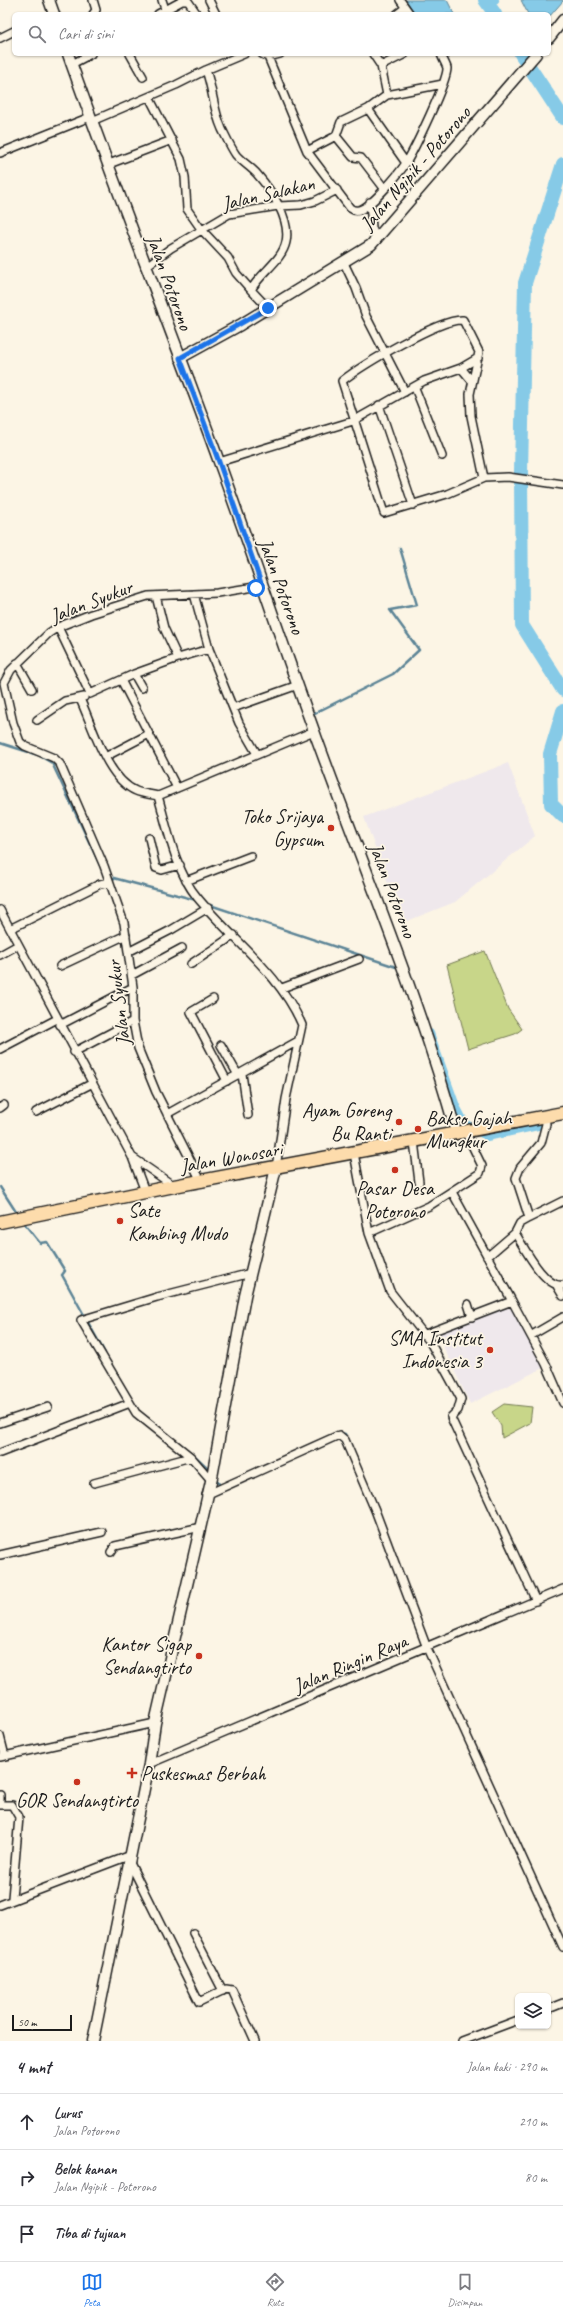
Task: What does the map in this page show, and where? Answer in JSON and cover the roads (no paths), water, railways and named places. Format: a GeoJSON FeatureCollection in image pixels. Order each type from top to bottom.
{"type":"FeatureCollection","features":[{"type":"Feature","properties":{"kind":"highway","name":"Jalan Wonosari"},"geometry":{"type":"LineString","coordinates":[[0,1222],[146,1194],[174,1186],[202,1183],[468,1130],[563,1113]]}},
{"type":"Feature","properties":{"kind":"street"},"geometry":{"type":"LineString","coordinates":[[49,0],[51,12]]}},
{"type":"Feature","properties":{"kind":"street"},"geometry":{"type":"LineString","coordinates":[[93,0],[96,10],[94,12]]}},
{"type":"Feature","properties":{"kind":"street"},"geometry":{"type":"LineString","coordinates":[[162,0],[165,9]]}},
{"type":"Feature","properties":{"kind":"street"},"geometry":{"type":"LineString","coordinates":[[209,0],[215,12]]}},
{"type":"Feature","properties":{"kind":"street"},"geometry":{"type":"LineString","coordinates":[[400,0],[408,11]]}},
{"type":"Feature","properties":{"kind":"street"},"geometry":{"type":"LineString","coordinates":[[161,12],[182,1],[188,1],[195,12]]}},
{"type":"Feature","properties":{"kind":"street"},"geometry":{"type":"LineString","coordinates":[[551,35],[560,24]]}},
{"type":"Feature","properties":{"kind":"street"},"geometry":{"type":"LineString","coordinates":[[0,38],[12,32]]}},
{"type":"Feature","properties":{"kind":"street","name":"Jalan Potorono"},"geometry":{"type":"LineString","coordinates":[[69,56],[145,266],[219,462],[314,731],[400,959],[428,1038],[468,1130]]}},
{"type":"Feature","properties":{"kind":"street"},"geometry":{"type":"LineString","coordinates":[[72,64],[87,56]]}},
{"type":"Feature","properties":{"kind":"street"},"geometry":{"type":"LineString","coordinates":[[131,56],[143,77]]}},
{"type":"Feature","properties":{"kind":"street"},"geometry":{"type":"LineString","coordinates":[[0,153],[149,96],[235,56]]}},
{"type":"Feature","properties":{"kind":"street"},"geometry":{"type":"LineString","coordinates":[[265,56],[307,151],[353,210],[362,209],[370,202],[406,163],[436,102],[443,84],[447,68],[442,56]]}},
{"type":"Feature","properties":{"kind":"street"},"geometry":{"type":"LineString","coordinates":[[374,56],[381,66],[387,95]]}},
{"type":"Feature","properties":{"kind":"street"},"geometry":{"type":"LineString","coordinates":[[381,66],[401,56]]}},
{"type":"Feature","properties":{"kind":"street","name":"Jalan Ngipik - Potorono"},"geometry":{"type":"LineString","coordinates":[[180,358],[344,263],[377,240],[513,83],[534,56]]}},
{"type":"Feature","properties":{"kind":"street"},"geometry":{"type":"LineString","coordinates":[[206,70],[215,111],[236,156],[257,174],[278,206],[286,226],[286,243],[277,258],[256,280],[251,290]]}},
{"type":"Feature","properties":{"kind":"street"},"geometry":{"type":"LineString","coordinates":[[307,151],[336,136],[341,122],[368,109],[387,95],[443,84]]}},
{"type":"Feature","properties":{"kind":"street"},"geometry":{"type":"LineString","coordinates":[[149,96],[181,159],[184,171],[187,209],[201,229],[228,258],[236,273],[268,308]]}},
{"type":"Feature","properties":{"kind":"street"},"geometry":{"type":"LineString","coordinates":[[368,109],[406,163]]}},
{"type":"Feature","properties":{"kind":"street"},"geometry":{"type":"LineString","coordinates":[[336,136],[353,157],[361,158],[384,188]]}},
{"type":"Feature","properties":{"kind":"street"},"geometry":{"type":"LineString","coordinates":[[109,164],[172,140]]}},
{"type":"Feature","properties":{"kind":"street","name":"Jalan Salakan"},"geometry":{"type":"LineString","coordinates":[[145,266],[201,229],[229,214],[278,206],[301,206],[337,190]]}},
{"type":"Feature","properties":{"kind":"street"},"geometry":{"type":"LineString","coordinates":[[370,202],[370,217],[377,240]]}},
{"type":"Feature","properties":{"kind":"street"},"geometry":{"type":"LineString","coordinates":[[344,263],[384,354],[405,392]]}},
{"type":"Feature","properties":{"kind":"street"},"geometry":{"type":"LineString","coordinates":[[484,478],[472,416],[470,394],[478,358],[477,346],[463,320],[458,320],[420,335],[384,354],[342,381],[353,421],[384,513],[447,494],[484,478],[511,478],[563,485]]}},
{"type":"Feature","properties":{"kind":"street"},"geometry":{"type":"LineString","coordinates":[[219,462],[353,421],[379,405],[415,388],[424,381],[461,368],[478,358]]}},
{"type":"Feature","properties":{"kind":"street"},"geometry":{"type":"LineString","coordinates":[[461,368],[472,381]]}},
{"type":"Feature","properties":{"kind":"street"},"geometry":{"type":"LineString","coordinates":[[415,388],[442,456]]}},
{"type":"Feature","properties":{"kind":"street"},"geometry":{"type":"LineString","coordinates":[[379,405],[413,505]]}},
{"type":"Feature","properties":{"kind":"street","name":"Jalan Syukur"},"geometry":{"type":"LineString","coordinates":[[202,1183],[145,1068],[138,1048],[133,1021],[132,975],[124,923],[104,866],[60,764],[46,754],[25,746],[18,738],[4,683],[11,670],[17,663],[58,627],[113,606],[156,596],[217,593],[262,586]]}},
{"type":"Feature","properties":{"kind":"street"},"geometry":{"type":"LineString","coordinates":[[194,594],[209,649],[234,708],[238,723],[257,754]]}},
{"type":"Feature","properties":{"kind":"street"},"geometry":{"type":"LineString","coordinates":[[156,596],[164,628],[178,658]]}},
{"type":"Feature","properties":{"kind":"street"},"geometry":{"type":"LineString","coordinates":[[58,627],[90,694]]}},
{"type":"Feature","properties":{"kind":"street"},"geometry":{"type":"LineString","coordinates":[[37,720],[72,698],[80,699],[134,674],[178,658],[209,649]]}},
{"type":"Feature","properties":{"kind":"street"},"geometry":{"type":"LineString","coordinates":[[17,663],[32,689]]}},
{"type":"Feature","properties":{"kind":"street"},"geometry":{"type":"LineString","coordinates":[[134,674],[142,688]]}},
{"type":"Feature","properties":{"kind":"street"},"geometry":{"type":"LineString","coordinates":[[121,680],[177,788]]}},
{"type":"Feature","properties":{"kind":"street"},"geometry":{"type":"LineString","coordinates":[[234,708],[298,685]]}},
{"type":"Feature","properties":{"kind":"street"},"geometry":{"type":"LineString","coordinates":[[80,699],[105,757],[128,786],[137,792],[158,796],[314,731]]}},
{"type":"Feature","properties":{"kind":"street"},"geometry":{"type":"LineString","coordinates":[[105,757],[149,734]]}},
{"type":"Feature","properties":{"kind":"street"},"geometry":{"type":"LineString","coordinates":[[93,2041],[113,1933],[130,1859],[149,1764],[155,1722],[201,1527],[206,1495],[211,1480],[250,1273],[276,1168],[286,1099],[302,1025],[282,988],[197,897],[186,881],[158,796]]}},
{"type":"Feature","properties":{"kind":"street"},"geometry":{"type":"LineString","coordinates":[[149,838],[156,868],[162,870],[180,865]]}},
{"type":"Feature","properties":{"kind":"street"},"geometry":{"type":"LineString","coordinates":[[186,881],[251,856]]}},
{"type":"Feature","properties":{"kind":"street"},"geometry":{"type":"LineString","coordinates":[[10,929],[108,881]]}},
{"type":"Feature","properties":{"kind":"street"},"geometry":{"type":"LineString","coordinates":[[128,952],[171,930],[206,907]]}},
{"type":"Feature","properties":{"kind":"street"},"geometry":{"type":"LineString","coordinates":[[0,912],[91,1084],[132,1157],[146,1194]]}},
{"type":"Feature","properties":{"kind":"street"},"geometry":{"type":"LineString","coordinates":[[60,966],[126,935]]}},
{"type":"Feature","properties":{"kind":"street"},"geometry":{"type":"LineString","coordinates":[[191,964],[234,935]]}},
{"type":"Feature","properties":{"kind":"street"},"geometry":{"type":"LineString","coordinates":[[0,955],[18,945]]}},
{"type":"Feature","properties":{"kind":"street"},"geometry":{"type":"LineString","coordinates":[[132,975],[182,948]]}},
{"type":"Feature","properties":{"kind":"street"},"geometry":{"type":"LineString","coordinates":[[282,988],[359,958]]}},
{"type":"Feature","properties":{"kind":"street"},"geometry":{"type":"LineString","coordinates":[[0,1049],[133,987]]}},
{"type":"Feature","properties":{"kind":"street"},"geometry":{"type":"LineString","coordinates":[[213,999],[191,1012],[227,1080]]}},
{"type":"Feature","properties":{"kind":"street"},"geometry":{"type":"LineString","coordinates":[[74,1052],[133,1021]]}},
{"type":"Feature","properties":{"kind":"street"},"geometry":{"type":"LineString","coordinates":[[167,1114],[298,1041]]}},
{"type":"Feature","properties":{"kind":"street"},"geometry":{"type":"LineString","coordinates":[[221,1045],[240,1074],[248,1115]]}},
{"type":"Feature","properties":{"kind":"street"},"geometry":{"type":"LineString","coordinates":[[36,1112],[91,1084]]}},
{"type":"Feature","properties":{"kind":"street"},"geometry":{"type":"LineString","coordinates":[[529,1218],[516,1178],[520,1168],[541,1143],[545,1129],[545,1116]]}},
{"type":"Feature","properties":{"kind":"street"},"geometry":{"type":"LineString","coordinates":[[369,1233],[429,1206],[452,1192],[482,1170],[468,1130]]}},
{"type":"Feature","properties":{"kind":"street"},"geometry":{"type":"LineString","coordinates":[[414,1141],[419,1182]]}},
{"type":"Feature","properties":{"kind":"street"},"geometry":{"type":"LineString","coordinates":[[354,1153],[369,1233],[390,1291],[430,1342],[461,1399],[461,1404],[451,1417],[452,1420],[536,1601]]}},
{"type":"Feature","properties":{"kind":"street"},"geometry":{"type":"LineString","coordinates":[[132,1157],[174,1186]]}},
{"type":"Feature","properties":{"kind":"street"},"geometry":{"type":"LineString","coordinates":[[452,1192],[532,1335],[563,1403]]}},
{"type":"Feature","properties":{"kind":"street"},"geometry":{"type":"LineString","coordinates":[[487,1257],[515,1233],[520,1222],[563,1201]]}},
{"type":"Feature","properties":{"kind":"street"},"geometry":{"type":"LineString","coordinates":[[515,1233],[548,1282],[560,1286],[563,1296]]}},
{"type":"Feature","properties":{"kind":"street"},"geometry":{"type":"LineString","coordinates":[[211,1480],[191,1457],[136,1413],[81,1320],[157,1296],[250,1273]]}},
{"type":"Feature","properties":{"kind":"street"},"geometry":{"type":"LineString","coordinates":[[423,1334],[512,1301]]}},
{"type":"Feature","properties":{"kind":"street"},"geometry":{"type":"LineString","coordinates":[[468,1304],[472,1317]]}},
{"type":"Feature","properties":{"kind":"street"},"geometry":{"type":"LineString","coordinates":[[532,1335],[563,1317]]}},
{"type":"Feature","properties":{"kind":"street"},"geometry":{"type":"LineString","coordinates":[[0,1454],[130,1403]]}},
{"type":"Feature","properties":{"kind":"street"},"geometry":{"type":"LineString","coordinates":[[0,1423],[48,1407]]}},
{"type":"Feature","properties":{"kind":"street"},"geometry":{"type":"LineString","coordinates":[[206,1495],[339,1435],[342,1436],[375,1510],[428,1647],[563,1947]]}},
{"type":"Feature","properties":{"kind":"street"},"geometry":{"type":"LineString","coordinates":[[94,1483],[191,1457]]}},
{"type":"Feature","properties":{"kind":"street"},"geometry":{"type":"LineString","coordinates":[[111,1552],[115,1546],[201,1527]]}},
{"type":"Feature","properties":{"kind":"street"},"geometry":{"type":"LineString","coordinates":[[0,1555],[102,1532]]}},
{"type":"Feature","properties":{"kind":"street","name":"Jalan Ringin Raya"},"geometry":{"type":"LineString","coordinates":[[149,1764],[441,1642],[563,1589]]}},
{"type":"Feature","properties":{"kind":"street"},"geometry":{"type":"LineString","coordinates":[[0,1736],[3,1757],[155,1722]]}},
{"type":"Feature","properties":{"kind":"street"},"geometry":{"type":"LineString","coordinates":[[0,1795],[0,1800]]}},
{"type":"Feature","properties":{"kind":"street"},"geometry":{"type":"LineString","coordinates":[[0,1806],[12,1805],[19,1817],[12,1898]]}},
{"type":"Feature","properties":{"kind":"street"},"geometry":{"type":"LineString","coordinates":[[0,1905],[12,1898],[130,1859]]}},
{"type":"Feature","properties":{"kind":"street"},"geometry":{"type":"LineString","coordinates":[[130,1859],[199,2002],[229,1989],[235,1994],[255,2041]]}},
{"type":"Feature","properties":{"kind":"street"},"geometry":{"type":"LineString","coordinates":[[193,1933],[223,1991]]}},
{"type":"Feature","properties":{"kind":"street"},"geometry":{"type":"LineString","coordinates":[[551,2008],[563,2003]]}},
{"type":"Feature","properties":{"kind":"street"},"geometry":{"type":"LineString","coordinates":[[462,2041],[515,2021]]}},
{"type":"Feature","properties":{"kind":"water"},"geometry":{"type":"Polygon","coordinates":[[[406,0],[447,0],[453,12],[414,12],[406,0]]]}},
{"type":"Feature","properties":{"kind":"water"},"geometry":{"type":"Polygon","coordinates":[[[521,0],[563,0],[551,15],[551,12],[527,12],[521,0]]]}},
{"type":"Feature","properties":{"kind":"waterway"},"geometry":{"type":"LineString","coordinates":[[485,0],[494,12]]}},
{"type":"Feature","properties":{"kind":"waterway"},"geometry":{"type":"LineString","coordinates":[[490,5],[495,0]]}},
{"type":"Feature","properties":{"kind":"waterway"},"geometry":{"type":"LineString","coordinates":[[522,56],[563,118]]}},
{"type":"Feature","properties":{"kind":"waterway"},"geometry":{"type":"LineString","coordinates":[[563,164],[525,283],[521,472],[522,625],[563,690]]}},
{"type":"Feature","properties":{"kind":"waterway"},"geometry":{"type":"LineString","coordinates":[[313,714],[393,674],[419,650],[390,610],[417,605],[400,548]]}},
{"type":"Feature","properties":{"kind":"waterway"},"geometry":{"type":"LineString","coordinates":[[291,653],[321,737]]}},
{"type":"Feature","properties":{"kind":"waterway"},"geometry":{"type":"LineString","coordinates":[[563,711],[550,754],[551,804],[563,816]]}},
{"type":"Feature","properties":{"kind":"waterway"},"geometry":{"type":"LineString","coordinates":[[0,743],[38,755],[52,763],[105,876]]}},
{"type":"Feature","properties":{"kind":"waterway"},"geometry":{"type":"LineString","coordinates":[[110,877],[196,900]]}},
{"type":"Feature","properties":{"kind":"waterway"},"geometry":{"type":"LineString","coordinates":[[204,903],[399,968]]}},
{"type":"Feature","properties":{"kind":"waterway"},"geometry":{"type":"LineString","coordinates":[[430,1033],[456,1106],[465,1123],[487,1137],[538,1126]]}},
{"type":"Feature","properties":{"kind":"waterway"},"geometry":{"type":"LineString","coordinates":[[0,1187],[18,1215]]}},
{"type":"Feature","properties":{"kind":"waterway"},"geometry":{"type":"LineString","coordinates":[[23,1222],[40,1243],[47,1242],[65,1271],[62,1275],[105,1353]]}},
{"type":"Feature","properties":{"kind":"waterway"},"geometry":{"type":"LineString","coordinates":[[340,1433],[345,1434],[347,1439]]}},
{"type":"Feature","properties":{"kind":"waterway"},"geometry":{"type":"LineString","coordinates":[[195,1456],[210,1470]]}},
{"type":"Feature","properties":{"kind":"waterway"},"geometry":{"type":"LineString","coordinates":[[215,1478],[221,1487]]}},
{"type":"Feature","properties":{"kind":"place","name":"Toko Srijaya Gypsum"},"geometry":{"type":"Point","coordinates":[331,828]}},
{"type":"Feature","properties":{"kind":"place","name":"Ayam Goreng Bu Ranti"},"geometry":{"type":"Point","coordinates":[399,1122]}},
{"type":"Feature","properties":{"kind":"place","name":"Bakso Gajah Mungkur"},"geometry":{"type":"Point","coordinates":[418,1129]}},
{"type":"Feature","properties":{"kind":"place","name":"Pasar Desa Potorono"},"geometry":{"type":"Point","coordinates":[395,1170]}},
{"type":"Feature","properties":{"kind":"place","name":"Sate Kambing Mudo"},"geometry":{"type":"Point","coordinates":[120,1221]}},
{"type":"Feature","properties":{"kind":"place","name":"SMA Institut Indonesia 3"},"geometry":{"type":"Point","coordinates":[490,1350]}},
{"type":"Feature","properties":{"kind":"place","name":"Kantor Sigap Sendangtirto"},"geometry":{"type":"Point","coordinates":[199,1656]}},
{"type":"Feature","properties":{"kind":"place","name":"Puskesmas Berbah"},"geometry":{"type":"Point","coordinates":[132,1773]}},
{"type":"Feature","properties":{"kind":"place","name":"GOR Sendangtirto"},"geometry":{"type":"Point","coordinates":[77,1782]}}]}
